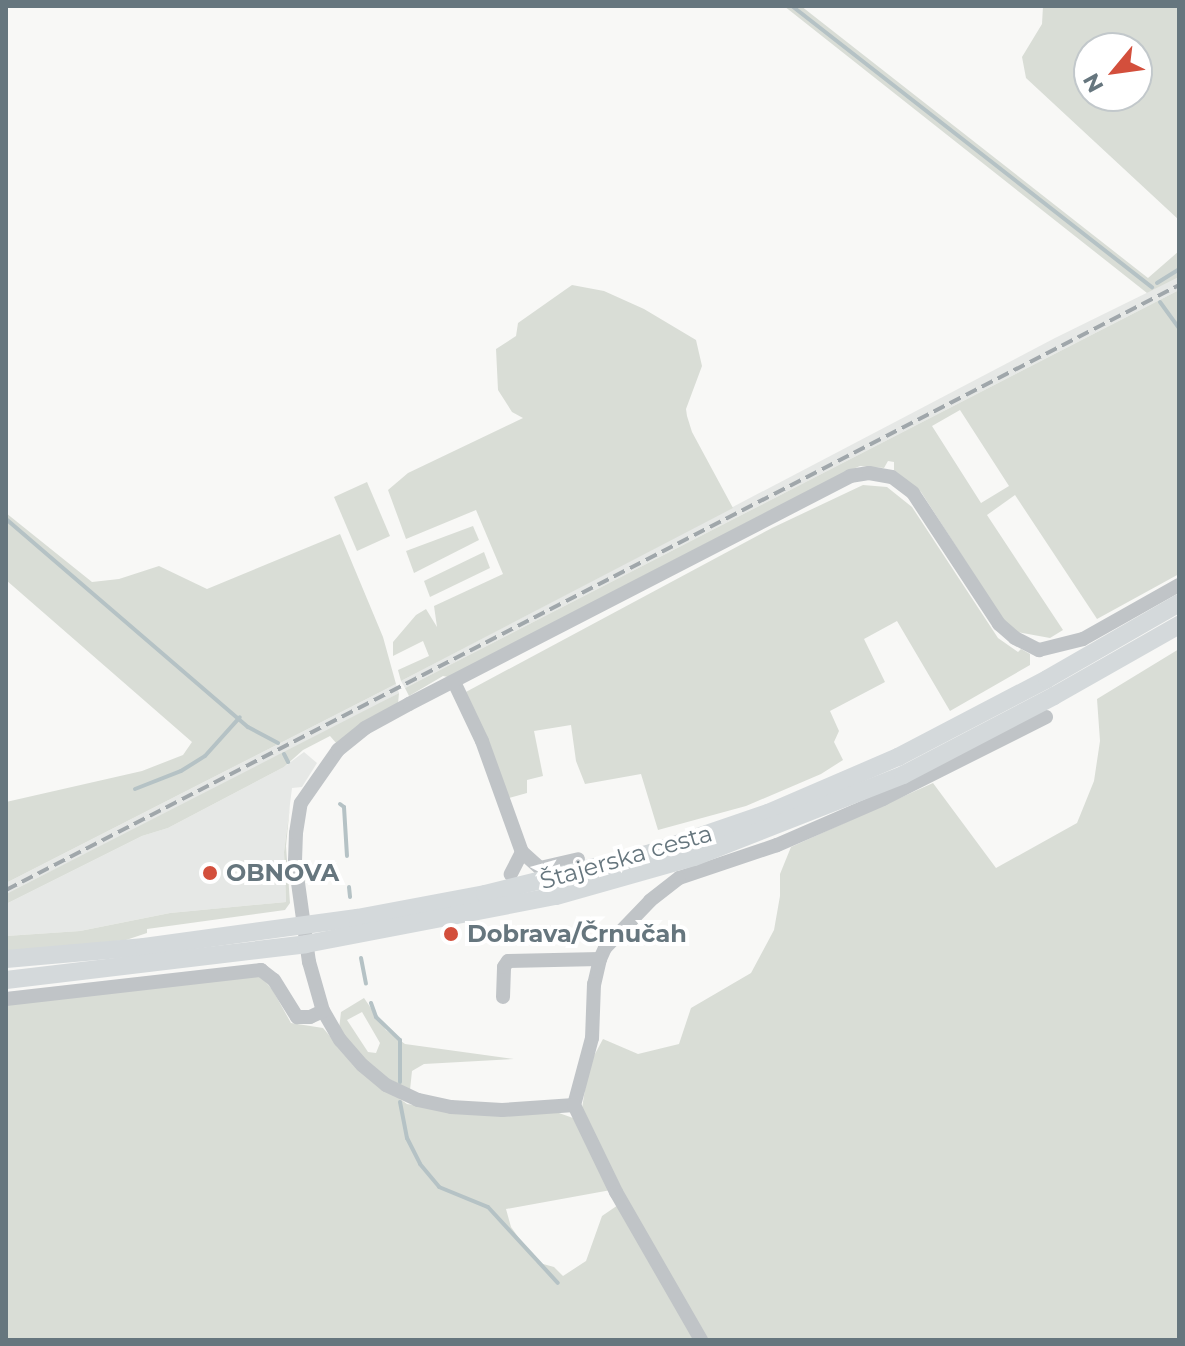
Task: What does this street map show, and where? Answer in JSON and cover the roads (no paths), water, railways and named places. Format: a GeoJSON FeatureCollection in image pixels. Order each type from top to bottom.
{"type":"FeatureCollection","features":[{"type":"Feature","properties":{"kind":"main road","name":"Štajerska cesta"},"geometry":{"type":"LineString","coordinates":[[15,959],[305,934],[566,876],[720,831],[837,785],[948,732],[1179,603]]}},
{"type":"Feature","properties":{"kind":"main road","name":"Štajerska cesta"},"geometry":{"type":"LineString","coordinates":[[6,980],[556,896],[694,857],[766,831],[938,758],[1179,625]]}},
{"type":"Feature","properties":{"kind":"street"},"geometry":{"type":"LineString","coordinates":[[574,1105],[502,1110],[451,1107],[418,1100],[386,1085],[362,1065],[340,1040],[323,1011],[305,934],[295,861],[301,803],[338,750],[365,728],[839,482],[869,473],[892,477],[913,493],[999,624],[1015,638],[1039,650],[1083,639],[1179,585]]}},
{"type":"Feature","properties":{"kind":"street"},"geometry":{"type":"LineString","coordinates":[[454,682],[488,756],[522,852],[540,868]]}},
{"type":"Feature","properties":{"kind":"street"},"geometry":{"type":"LineString","coordinates":[[701,1340],[616,1192],[574,1105],[592,1038],[594,984],[605,948],[650,901],[679,878],[777,845],[1046,717]]}},
{"type":"Feature","properties":{"kind":"street"},"geometry":{"type":"LineString","coordinates":[[522,852],[511,874],[578,859]]}},
{"type":"Feature","properties":{"kind":"street"},"geometry":{"type":"LineString","coordinates":[[503,997],[504,967],[508,961],[600,959]]}},
{"type":"Feature","properties":{"kind":"street"},"geometry":{"type":"LineString","coordinates":[[6,999],[261,970],[274,980],[297,1017],[310,1017],[323,1011]]}},
{"type":"Feature","properties":{"kind":"waterway"},"geometry":{"type":"LineString","coordinates":[[792,6],[1152,287]]}},
{"type":"Feature","properties":{"kind":"waterway"},"geometry":{"type":"LineString","coordinates":[[1157,283],[1179,269]]}},
{"type":"Feature","properties":{"kind":"waterway"},"geometry":{"type":"LineString","coordinates":[[1160,302],[1179,328]]}},
{"type":"Feature","properties":{"kind":"waterway"},"geometry":{"type":"LineString","coordinates":[[6,519],[248,727],[278,743]]}},
{"type":"Feature","properties":{"kind":"waterway"},"geometry":{"type":"LineString","coordinates":[[135,789],[181,771],[205,756],[240,717]]}},
{"type":"Feature","properties":{"kind":"waterway"},"geometry":{"type":"LineString","coordinates":[[284,754],[288,762]]}},
{"type":"Feature","properties":{"kind":"waterway"},"geometry":{"type":"LineString","coordinates":[[340,804],[344,807],[347,856]]}},
{"type":"Feature","properties":{"kind":"waterway"},"geometry":{"type":"LineString","coordinates":[[349,887],[350,897]]}},
{"type":"Feature","properties":{"kind":"waterway"},"geometry":{"type":"LineString","coordinates":[[361,958],[366,984]]}},
{"type":"Feature","properties":{"kind":"waterway"},"geometry":{"type":"LineString","coordinates":[[371,1003],[376,1017],[400,1040],[400,1082]]}},
{"type":"Feature","properties":{"kind":"waterway"},"geometry":{"type":"LineString","coordinates":[[400,1102],[407,1138],[420,1164],[439,1187],[488,1207],[558,1283]]}},
{"type":"Feature","properties":{"kind":"railway"},"geometry":{"type":"LineString","coordinates":[[6,890],[1179,285]]}},
{"type":"Feature","properties":{"kind":"place","name":"OBNOVA"},"geometry":{"type":"Point","coordinates":[210,873]}},
{"type":"Feature","properties":{"kind":"place","name":"Dobrava/Črnučah"},"geometry":{"type":"Point","coordinates":[451,934]}}]}
